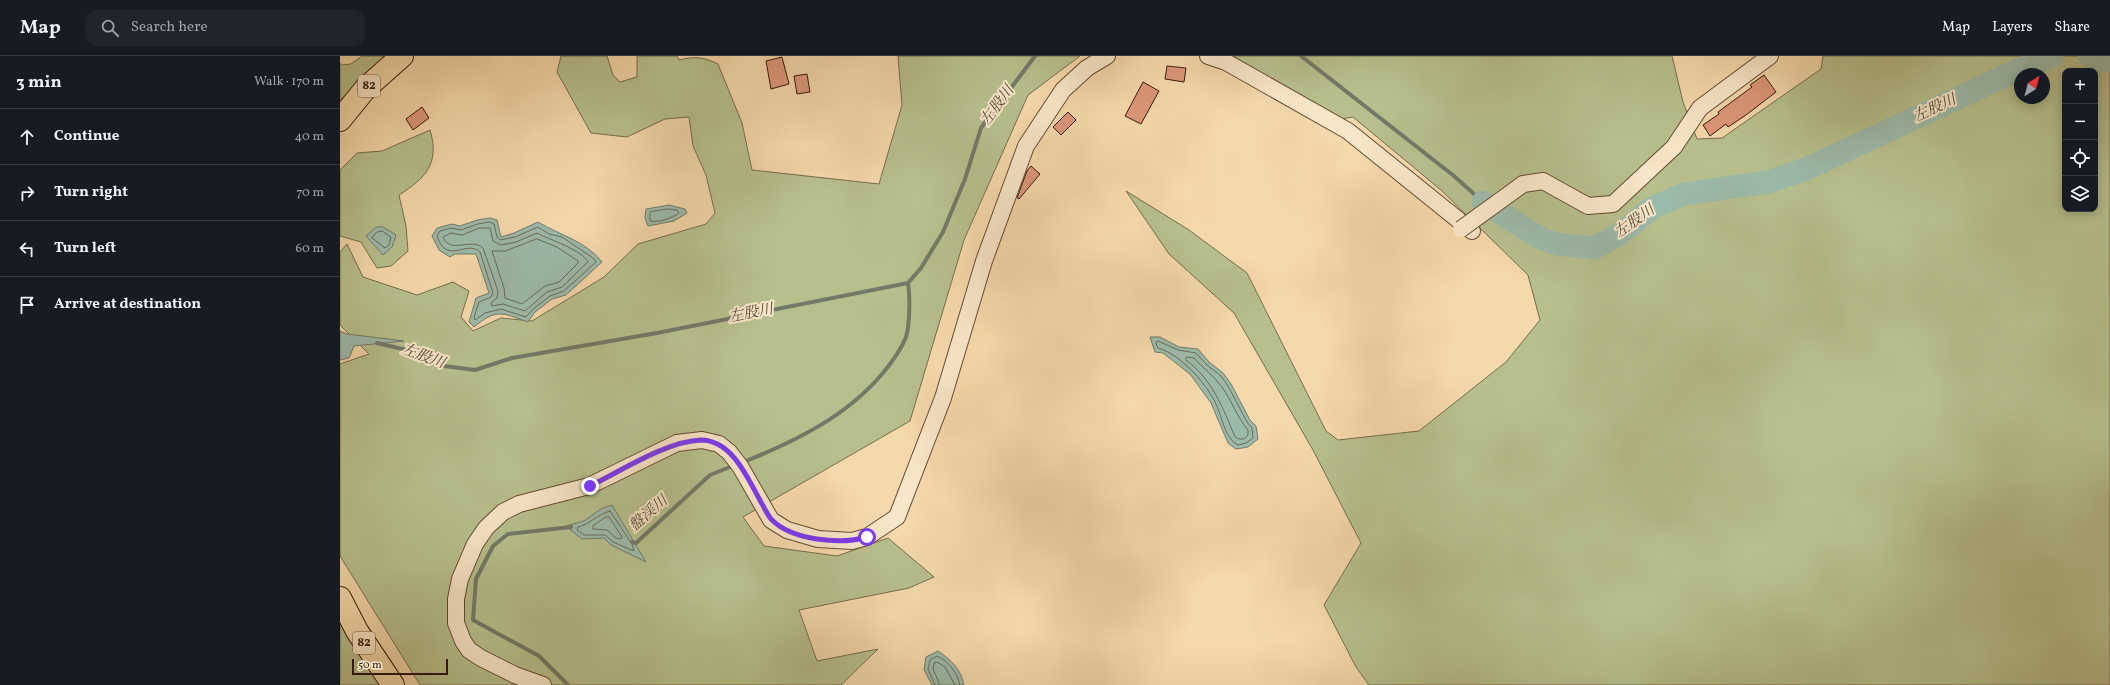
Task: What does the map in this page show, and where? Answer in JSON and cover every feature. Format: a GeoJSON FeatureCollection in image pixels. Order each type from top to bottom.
{"type":"FeatureCollection","features":[{"type":"Feature","properties":{"kind":"main road","name":"82"},"geometry":{"type":"LineString","coordinates":[[340,120],[366,88],[402,56]]}},
{"type":"Feature","properties":{"kind":"main road","name":"82"},"geometry":{"type":"LineString","coordinates":[[340,598],[357,631],[393,685]]}},
{"type":"Feature","properties":{"kind":"street"},"geometry":{"type":"LineString","coordinates":[[543,685],[516,675],[481,658],[469,650],[463,641],[456,622],[456,598],[460,579],[475,544],[486,528],[503,512],[519,504],[590,486],[677,443],[702,440],[719,444],[729,452],[740,466],[771,520],[787,530],[818,539],[852,541],[867,537],[897,517],[943,398],[984,261],[1026,146],[1062,90],[1087,68],[1107,56]]}},
{"type":"Feature","properties":{"kind":"street"},"geometry":{"type":"LineString","coordinates":[[1208,56],[1226,62],[1348,131],[1467,230],[1523,184],[1543,181],[1588,206],[1613,204],[1674,147],[1700,108],[1770,56]]}},
{"type":"Feature","properties":{"kind":"green space"},"geometry":{"type":"Polygon","coordinates":[[[362,56],[388,56],[340,100],[340,63],[342,65],[351,64],[362,56]]]}},
{"type":"Feature","properties":{"kind":"green space"},"geometry":{"type":"Polygon","coordinates":[[[561,56],[607,56],[613,75],[620,82],[637,77],[637,56],[677,56],[679,60],[699,58],[718,64],[742,123],[752,170],[879,184],[902,105],[898,56],[1080,56],[1028,95],[964,240],[910,421],[743,517],[764,546],[837,556],[888,538],[934,577],[909,588],[799,610],[817,661],[878,649],[841,685],[420,685],[340,556],[340,364],[369,354],[340,325],[340,252],[347,244],[363,277],[417,295],[453,282],[469,291],[461,317],[473,331],[501,318],[532,321],[604,277],[638,244],[706,224],[715,213],[706,175],[693,146],[689,117],[665,119],[627,137],[591,133],[557,72],[561,56]]]}},
{"type":"Feature","properties":{"kind":"green space"},"geometry":{"type":"Polygon","coordinates":[[[1232,56],[1672,56],[1683,102],[1697,139],[1722,138],[1821,69],[1823,56],[2110,56],[2110,685],[1369,685],[1356,667],[1324,605],[1361,543],[1313,450],[1234,313],[1169,254],[1126,191],[1189,230],[1247,273],[1326,431],[1338,440],[1419,431],[1506,362],[1540,320],[1528,275],[1441,190],[1353,117],[1341,119],[1232,56]]]}},
{"type":"Feature","properties":{"kind":"green space"},"geometry":{"type":"Polygon","coordinates":[[[430,130],[433,142],[432,161],[423,176],[399,195],[406,226],[408,251],[391,266],[377,268],[361,242],[340,236],[340,170],[357,153],[382,151],[430,130]]]}},
{"type":"Feature","properties":{"kind":"green space"},"geometry":{"type":"Polygon","coordinates":[[[340,618],[382,685],[340,685],[340,618]]]}},
{"type":"Feature","properties":{"kind":"water"},"geometry":{"type":"Polygon","coordinates":[[[669,205],[685,209],[687,213],[674,221],[648,226],[645,218],[646,209],[669,205]]]}},
{"type":"Feature","properties":{"kind":"water"},"geometry":{"type":"Polygon","coordinates":[[[490,218],[497,220],[501,237],[538,222],[588,249],[602,262],[566,295],[552,299],[535,312],[528,322],[512,316],[500,314],[488,317],[474,327],[469,322],[476,298],[489,293],[476,254],[455,254],[450,257],[439,250],[432,236],[437,228],[452,224],[460,226],[477,220],[490,218]]]}},
{"type":"Feature","properties":{"kind":"water"},"geometry":{"type":"Polygon","coordinates":[[[376,227],[383,227],[396,235],[392,247],[383,255],[366,236],[376,227]]]}},
{"type":"Feature","properties":{"kind":"water"},"geometry":{"type":"Polygon","coordinates":[[[340,331],[347,334],[404,341],[354,346],[349,358],[340,360],[340,331]]]}},
{"type":"Feature","properties":{"kind":"water"},"geometry":{"type":"Polygon","coordinates":[[[1150,337],[1160,337],[1179,347],[1198,349],[1209,362],[1223,373],[1231,384],[1250,420],[1256,426],[1258,439],[1248,447],[1236,449],[1228,443],[1211,403],[1190,374],[1163,353],[1155,352],[1150,337]]]}},
{"type":"Feature","properties":{"kind":"water"},"geometry":{"type":"Polygon","coordinates":[[[612,505],[646,562],[611,545],[604,538],[582,539],[566,526],[584,521],[601,509],[612,505]]]}},
{"type":"Feature","properties":{"kind":"water"},"geometry":{"type":"Polygon","coordinates":[[[938,651],[955,665],[963,679],[964,685],[932,685],[924,670],[926,657],[938,651]]]}},
{"type":"Feature","properties":{"kind":"building"},"geometry":{"type":"Polygon","coordinates":[[[782,57],[789,84],[771,89],[766,61],[782,57]]]}},
{"type":"Feature","properties":{"kind":"building"},"geometry":{"type":"Polygon","coordinates":[[[1167,66],[1186,68],[1184,82],[1165,79],[1167,66]]]}},
{"type":"Feature","properties":{"kind":"building"},"geometry":{"type":"Polygon","coordinates":[[[807,74],[810,92],[797,94],[794,76],[807,74]]]}},
{"type":"Feature","properties":{"kind":"building"},"geometry":{"type":"Polygon","coordinates":[[[1764,75],[1776,92],[1728,127],[1726,124],[1710,136],[1703,125],[1752,87],[1750,85],[1764,75]]]}},
{"type":"Feature","properties":{"kind":"building"},"geometry":{"type":"Polygon","coordinates":[[[1143,82],[1159,91],[1141,124],[1125,116],[1143,82]]]}},
{"type":"Feature","properties":{"kind":"building"},"geometry":{"type":"Polygon","coordinates":[[[422,107],[429,118],[413,130],[406,119],[422,107]]]}},
{"type":"Feature","properties":{"kind":"building"},"geometry":{"type":"Polygon","coordinates":[[[1068,112],[1076,120],[1061,135],[1053,127],[1068,112]]]}},
{"type":"Feature","properties":{"kind":"building"},"geometry":{"type":"Polygon","coordinates":[[[1031,166],[1040,174],[1019,199],[1017,198],[1027,171],[1031,166]]]}},
{"type":"Feature","properties":{"kind":"waterway","name":"左股川"},"geometry":{"type":"LineString","coordinates":[[377,343],[423,354],[444,366],[475,370],[512,358],[657,333],[908,283],[921,268],[943,232],[965,179],[981,128],[1035,56]]}},
{"type":"Feature","properties":{"kind":"waterway","name":"左股川"},"geometry":{"type":"LineString","coordinates":[[1301,56],[1454,176],[1483,202]]}},
{"type":"Feature","properties":{"kind":"waterway","name":"左股川"},"geometry":{"type":"LineString","coordinates":[[1483,202],[1540,238],[1557,244],[1594,248],[1620,234],[1652,208],[1684,194],[1768,182],[1806,169],[2007,75],[2053,56]]}},
{"type":"Feature","properties":{"kind":"waterway","name":"左股川"},"geometry":{"type":"LineString","coordinates":[[2089,56],[2100,61],[2110,61]]}},
{"type":"Feature","properties":{"kind":"waterway","name":"盤渓川"},"geometry":{"type":"LineString","coordinates":[[741,463],[761,455],[818,427],[853,403],[883,373],[902,347],[906,337],[909,310],[908,283]]}},
{"type":"Feature","properties":{"kind":"waterway","name":"盤渓川"},"geometry":{"type":"LineString","coordinates":[[632,542],[636,543],[710,475],[735,465]]}},
{"type":"Feature","properties":{"kind":"waterway","name":"盤渓川"},"geometry":{"type":"LineString","coordinates":[[568,685],[539,656],[473,620],[476,579],[493,546],[508,534],[571,527]]}},
{"type":"Feature","properties":{"kind":"route"},"geometry":{"type":"LineString","coordinates":[[590,486],[677,443],[702,440],[719,444],[729,452],[740,466],[771,520],[787,530],[818,539],[852,541],[867,537]]}}]}
